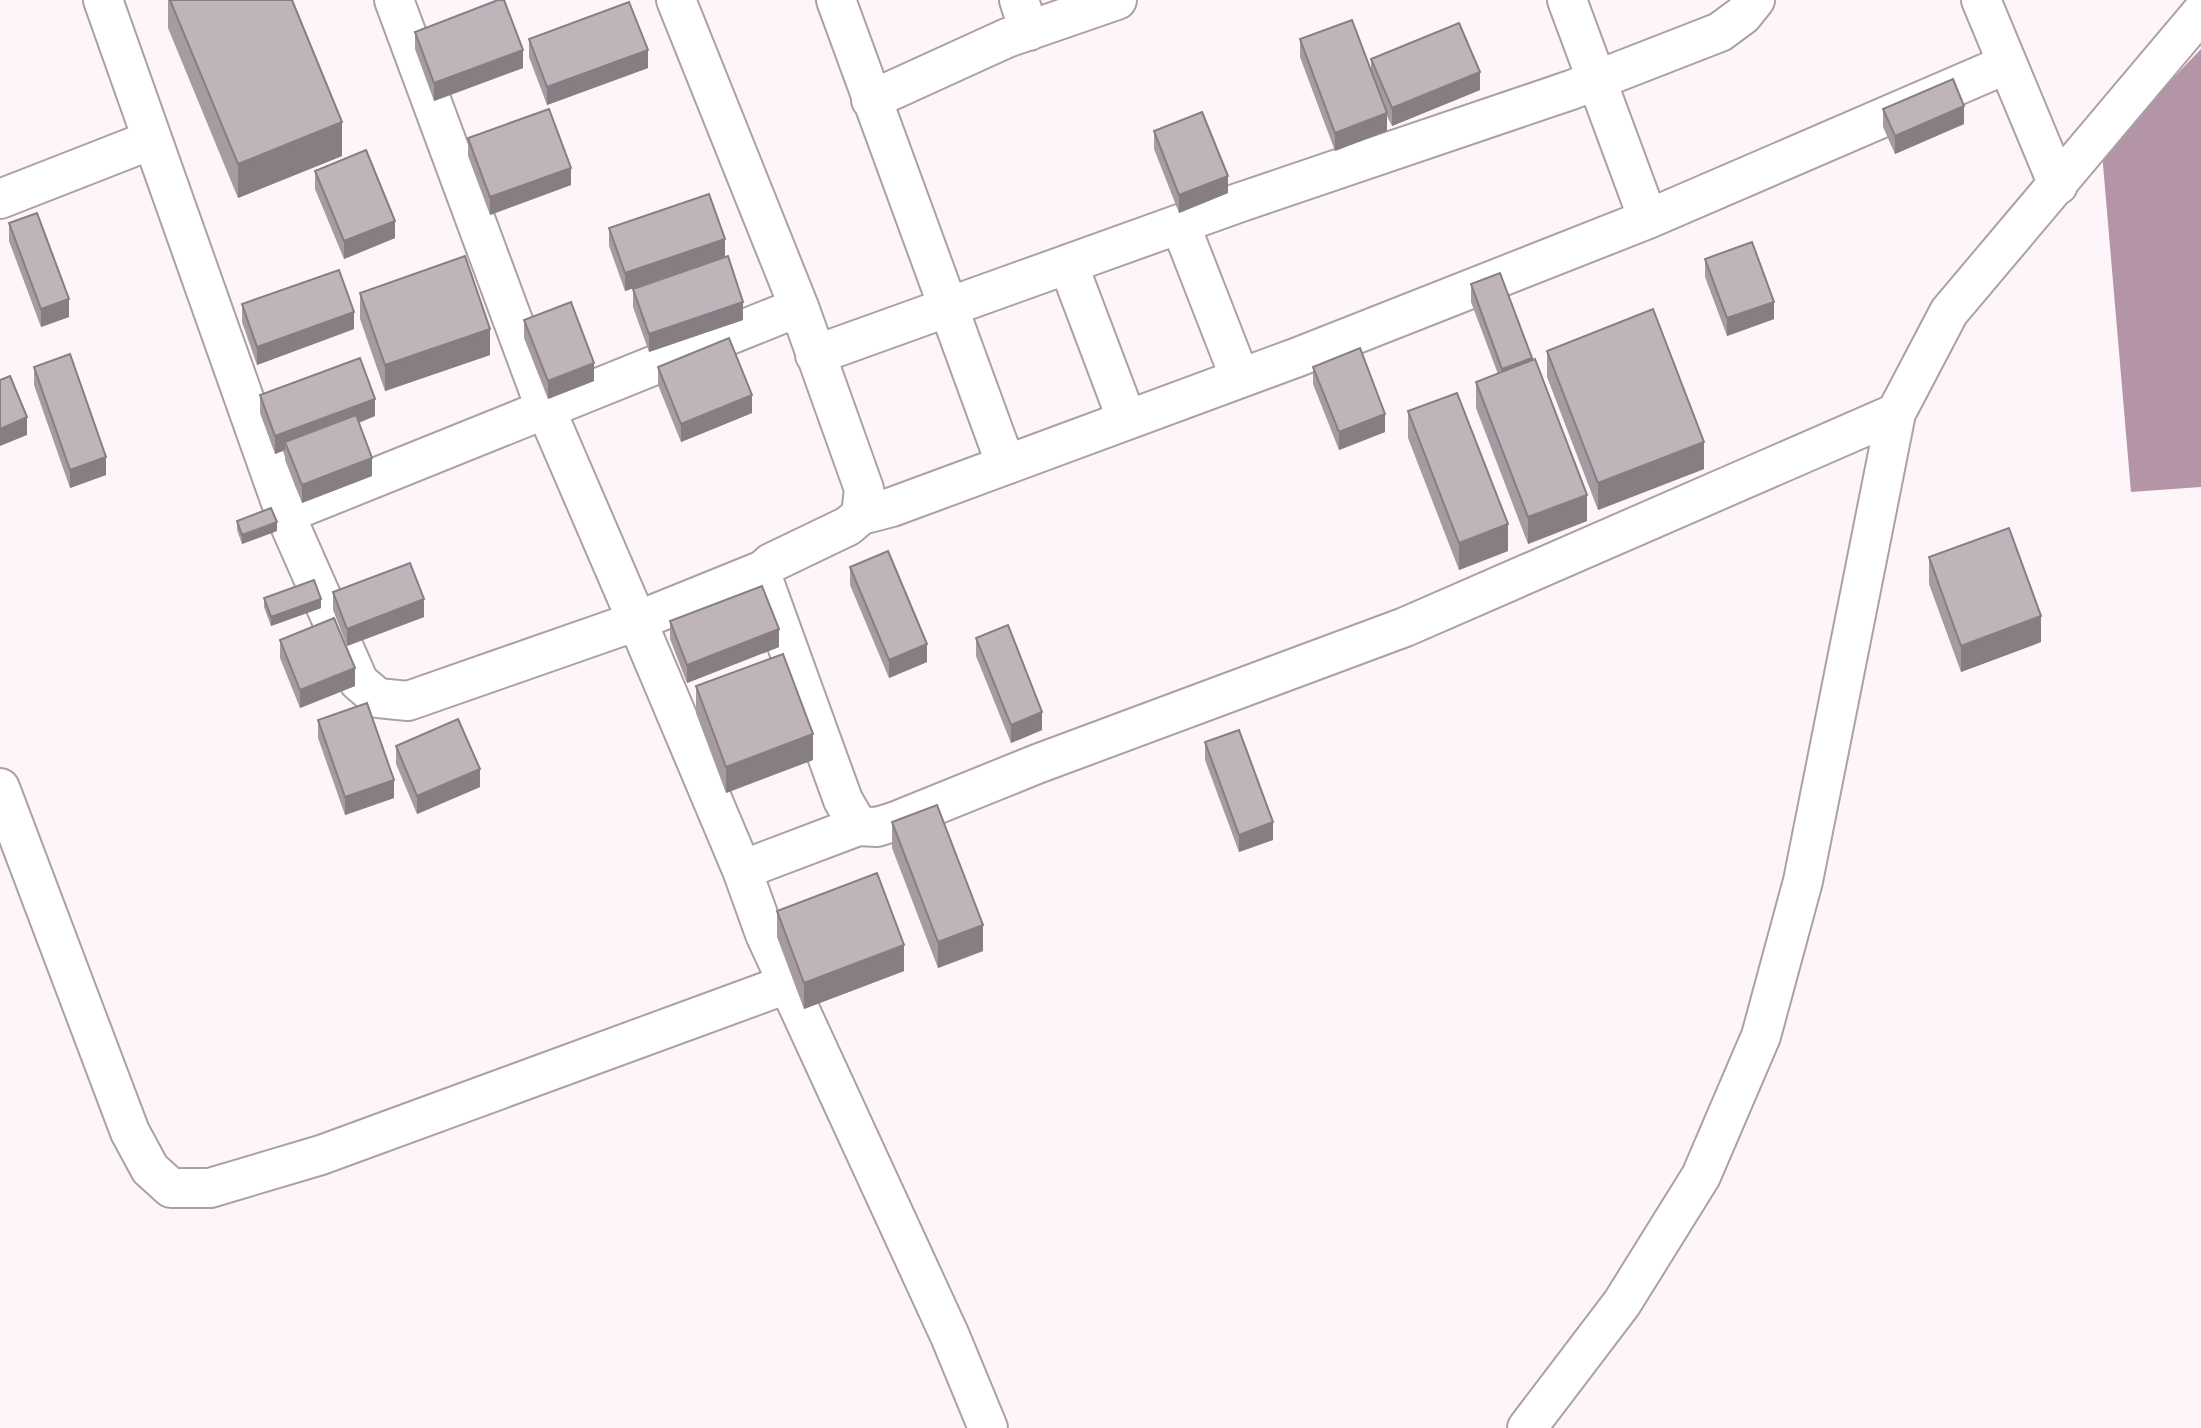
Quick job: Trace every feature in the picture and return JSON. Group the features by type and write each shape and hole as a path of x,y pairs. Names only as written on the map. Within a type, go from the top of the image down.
{"street":[{"path":"103,0 285,514 359,682 378,698 408,701 637,621 763,570 778,558 848,526 861,515 1006,465 1240,378 1648,219 2007,64"},
{"path":"394,0 546,410 742,870 787,985 950,1336 988,1428"},
{"path":"676,0 799,307 864,489 861,515"},
{"path":"836,0 1006,465"},
{"path":"871,100 1024,15 1117,0"},
{"path":"1567,0 1648,219"},
{"path":"1981,0 2059,185"},
{"path":"815,355 1180,224 1595,80 1720,32 1745,5"},
{"path":"1527,1428 1622,1303 1701,1176 1761,1036 1803,881 1896,413 1949,312 2059,185 2201,13"},
{"path":"0,198 151,140"},
{"path":"1180,224 1240,378"},
{"path":"1068,264 1127,420"},
{"path":"285,514 799,307"},
{"path":"742,870 858,826 877,827 896,821 1037,764 1405,627 1896,413"},
{"path":"763,570 765,588 843,800 858,826"},
{"path":"0,788 130,1132 150,1169 171,1188 210,1188 321,1154 787,985"}],"shaded area":[{"path":"2201,49 2201,487 2131,492 2102,153"}],"building":[{"path":"170,0 292,0 342,122 238,164"},
{"path":"504,0 523,50 434,83 415,32"},
{"path":"629,2 648,50 547,87 529,39"},
{"path":"1352,20 1387,113 1335,133 1300,39"},
{"path":"1459,23 1480,72 1392,108 1371,59"},
{"path":"1953,79 1964,106 1895,136 1883,109"},
{"path":"549,109 571,168 490,197 468,138"},
{"path":"1202,112 1228,176 1179,195 1154,131"},
{"path":"366,150 395,221 344,241 315,171"},
{"path":"709,194 725,239 625,273 609,228"},
{"path":"37,213 69,299 41,309 9,223"},
{"path":"1752,242 1774,302 1727,318 1705,259"},
{"path":"465,256 490,329 385,365 360,293"},
{"path":"728,256 743,302 649,334 633,289"},
{"path":"339,270 354,312 257,347 242,304"},
{"path":"1500,273 1532,358 1502,369 1471,284"},
{"path":"571,302 594,363 548,381 524,320"},
{"path":"1653,309 1704,442 1598,483 1547,351"},
{"path":"729,338 752,395 681,424 658,367"},
{"path":"1360,348 1385,414 1339,432 1313,367"},
{"path":"70,354 106,457 70,470 34,367"},
{"path":"360,358 375,399 275,436 260,395"},
{"path":"1535,359 1587,495 1528,517 1476,382"},
{"path":"10,376 27,417 0,429 0,380"},
{"path":"1457,393 1508,524 1459,543 1408,411"},
{"path":"356,415 372,458 302,485 285,442"},
{"path":"271,508 277,522 242,535 237,521"},
{"path":"2009,528 2041,616 1961,646 1929,557"},
{"path":"888,551 927,644 889,660 850,567"},
{"path":"410,563 424,599 347,629 333,592"},
{"path":"314,580 321,599 271,617 264,598"},
{"path":"762,586 779,629 687,665 670,621"},
{"path":"334,618 355,668 300,690 280,640"},
{"path":"1008,625 1042,712 1011,725 976,638"},
{"path":"783,654 813,734 726,767 696,686"},
{"path":"367,703 394,780 345,797 318,720"},
{"path":"458,719 480,769 417,796 396,746"},
{"path":"1239,730 1273,822 1239,835 1205,742"},
{"path":"937,805 983,925 938,942 892,822"},
{"path":"877,873 904,945 804,983 777,911"}]}
